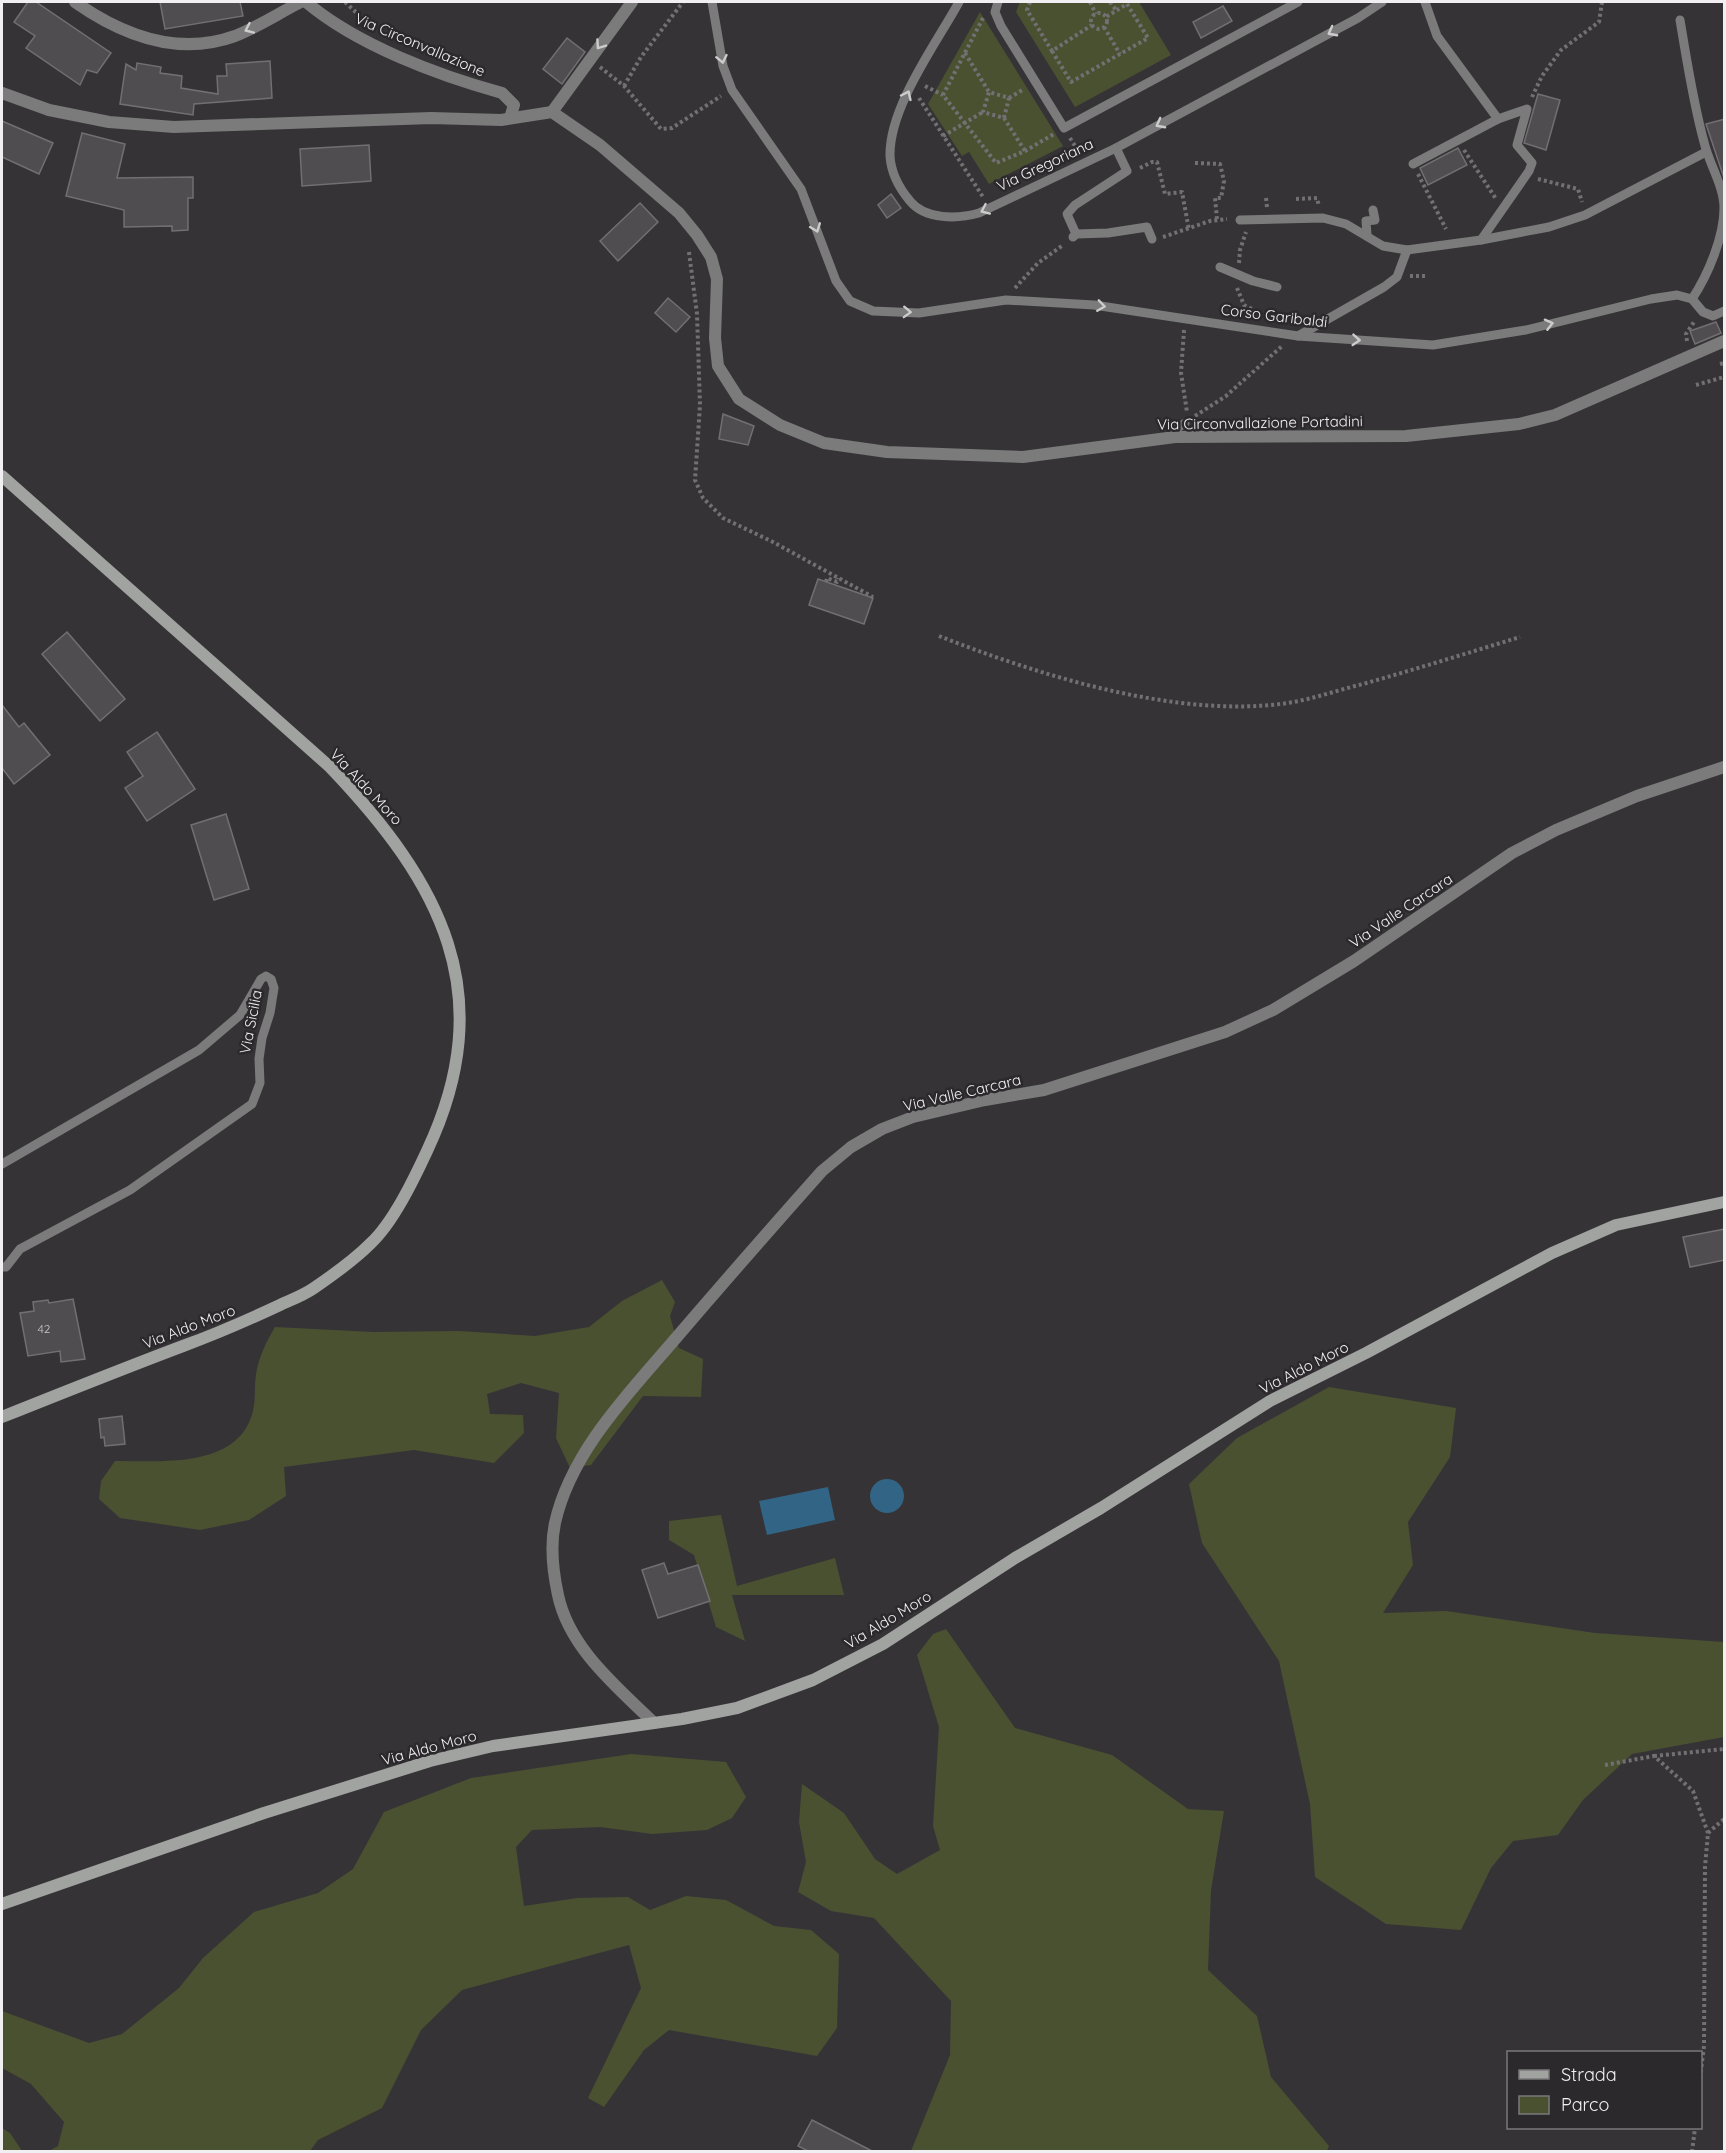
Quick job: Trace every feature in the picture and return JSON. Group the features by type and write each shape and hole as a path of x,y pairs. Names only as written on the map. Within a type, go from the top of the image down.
{"main road":[{"name":"Via Aldo Moro","path":"2,476 330,767 373,812 409,861 439,919 454,968 462,1012 456,1063 441,1120 410,1188 372,1243 312,1290 236,1326 2,1417"},
{"name":"Via Aldo Moro","path":"2,1904 264,1813 430,1761 493,1746 654,1723 737,1708 813,1680 883,1644 1014,1558 1101,1508 1270,1401 1366,1353 1552,1253 1616,1225 1725,1202"}],"street":[{"path":"75,2 127,33 149,40 177,44 207,43 233,36 301,2"},
{"name":"Via Circonvallazione","path":"306,2 346,31 376,46 502,93 514,105 510,118"},
{"path":"2,93 49,110 99,120 174,127 431,118 501,120 552,112 632,2"},
{"name":"Via Circonvallazione Portadini","path":"552,112 600,145 679,213 698,235 711,257 717,279 718,366 739,399 780,425 824,443 887,452 1023,457 1175,436 1406,436 1534,422 1556,415 1725,341"},
{"name":"Via Valle Carcara","path":"654,1723 600,1671 573,1634 558,1596 552,1549 555,1522 565,1492 586,1452 630,1392 822,1171 850,1147 882,1129 913,1117 985,1100 1044,1090 1225,1032 1273,1010 1354,961 1512,853 1556,830 1627,801 1725,767"}],"lane":[{"path":"712,2 723,66 732,90"},
{"name":"Via Gregoriana","path":"960,2 907,94 891,140 894,175 913,205 925,212 962,218 979,213 1116,148 1358,18 1382,2"},
{"path":"998,2 995,12 1001,26 1064,128 1298,2"},
{"path":"1425,2 1437,36 1498,118"},
{"path":"1680,20 1697,117 1706,152 1722,195 1724,210 1713,258 1703,282 1692,299 1702,312 1713,316 1725,311"},
{"name":"Corso Garibaldi","path":"732,90 801,189 837,281 850,301 873,311 919,313 1006,300 1094,305 1295,338 1433,345 1526,330 1651,299 1677,295 1692,299"},
{"path":"1413,164 1498,118 1527,109"},
{"path":"1481,240 1529,173 1532,163 1520,151 1518,142 1527,109"},
{"path":"1116,148 1127,171 1075,205 1066,214 1074,235 1147,227 1152,240"},
{"path":"1240,220 1323,218 1346,224 1383,246 1407,250 1481,240 1539,230 1585,215 1706,152"},
{"path":"1367,235 1366,221 1375,220 1373,210"},
{"path":"1295,338 1384,288 1397,277 1407,250"},
{"path":"1220,267 1253,281 1277,287"},
{"path":"1175,436 1176,429 1186,419"},
{"name":"Via Sicilia","path":"2,1164 199,1050 240,1015 261,979 266,976 271,978 274,988 270,1014 262,1038 259,1059 260,1083 252,1104 130,1190 20,1249 6,1267 2,1268"}],"path":[{"path":"345,2 363,19"},
{"path":"624,86 641,57 683,2"},
{"path":"1030,2 1027,10 1071,82 1120,54 1148,38 1127,4 1106,17 1104,27 1120,54"},
{"path":"1090,2 1096,14 1106,17"},
{"path":"1110,2 1116,10"},
{"path":"1527,109 1542,76 1561,50 1599,22 1602,2"},
{"path":"943,95 987,11"},
{"path":"1096,14 1091,19 1092,25 1098,29 1104,27"},
{"path":"1052,51 1092,25"},
{"path":"965,53 989,92 1010,98 1004,118"},
{"path":"596,64 624,86 661,129 672,128 732,90"},
{"path":"983,112 1004,118 1025,151 996,163 943,95 925,86 918,99 983,198 994,193"},
{"path":"943,136 983,112 989,92"},
{"path":"1460,144 1477,174 1500,205"},
{"path":"1136,170 1152,162 1158,162 1165,194 1182,192 1189,230"},
{"path":"1195,163 1220,164 1224,186 1221,198 1215,198 1216,219"},
{"path":"1529,173 1533,178 1578,189 1584,210"},
{"path":"1426,189 1446,229"},
{"path":"1296,199 1316,198 1318,200"},
{"path":"1152,240 1189,230 1216,219 1240,220"},
{"path":"1240,258 1246,233"},
{"path":"1010,292 1038,263 1074,235"},
{"path":"689,253 697,314 699,405 695,480 698,489 723,518 773,542 873,597"},
{"path":"1237,280 1244,305 1252,309"},
{"path":"1688,347 1686,334 1695,321"},
{"path":"1185,325 1181,373 1186,419"},
{"path":"1207,409 1226,396 1295,338"},
{"path":"1696,385 1725,377"},
{"path":"826,582 827,578 837,582 838,578"},
{"path":"939,636 1052,676 1134,695 1233,705 1288,703 1425,667 1520,637"},
{"path":"1605,1765 1654,1756 1725,1749"},
{"path":"1654,1756 1693,1791 1708,1833 1705,1867 1702,2067"},
{"path":"1708,1833 1725,1819"},
{"path":"1692,2151 1695,2129"}],"green space":[{"path":"1020,2 1139,2 1171,55 1075,107 1016,12"},
{"path":"980,12 1063,146 989,184 969,152 962,156 928,104"},
{"path":"662,1280 675,1302 670,1316 679,1348 703,1359 701,1397 643,1396 591,1465 570,1468 556,1438 559,1393 521,1383 487,1394 490,1414 523,1415 524,1433 494,1463 414,1450 284,1467 286,1496 249,1520 200,1530 120,1518 99,1499 101,1481 115,1461 196,1458 232,1443 245,1430 253,1411 257,1368 275,1327 373,1332 459,1331 535,1336 589,1327 622,1301"},
{"path":"1329,1387 1456,1408 1450,1457 1408,1522 1413,1565 1383,1613 1446,1611 1595,1633 1724,1642 1724,1737 1632,1754 1583,1800 1558,1835 1513,1841 1491,1868 1461,1930 1386,1924 1315,1877 1310,1804 1279,1661 1202,1543 1189,1484 1237,1438"},
{"path":"721,1515 737,1586 835,1558 844,1595 732,1595 745,1641 716,1627 694,1555 669,1540 669,1521"},
{"path":"946,1629 1015,1728 1112,1755 1188,1809 1224,1811 1211,1890 1208,1970 1257,2016 1271,2077 1329,2146 1327,2151 911,2151 950,2055 951,2001 874,1918 831,1911 798,1892 806,1862 799,1822 802,1784 844,1813 875,1859 897,1874 940,1850 933,1826 939,1727 917,1655 933,1634"},
{"path":"631,1754 726,1762 746,1797 732,1818 707,1830 652,1834 600,1827 532,1830 516,1847 524,1906 577,1898 628,1897 650,1910 686,1896 726,1900 774,1926 811,1930 839,1954 837,2028 817,2056 669,2030 644,2050 604,2107 588,2098 641,1988 629,1945 462,1990 421,2030 382,2108 318,2140 310,2151 49,2151 58,2146 64,2122 31,2084 2,2068 2,2011 89,2043 122,2034 179,1988 203,1958 254,1912 318,1893 353,1869 384,1812 471,1778"},
{"path":"2,2128 10,2133 22,2151 2,2151"}],"water":[{"path":"887,1479 899,1484 904,1496 899,1508 887,1513 875,1508 870,1496 875,1484"},
{"path":"828,1487 835,1520 767,1535 759,1501"}],"building":[{"path":"28,2 36,2 111,53 97,73 87,70 80,85 26,48 35,36 14,22"},
{"path":"160,2 240,2 243,16 165,29"},
{"path":"1223,6 1232,21 1201,38 1193,22"},
{"path":"567,38 585,52 562,84 543,69"},
{"path":"270,61 272,98 194,104 193,115 120,104 126,64 136,70 137,63 161,67 160,73 182,76 181,88 218,94 217,76 227,76 226,64"},
{"path":"1538,94 1560,100 1546,150 1524,143"},
{"path":"1725,119 1725,178 1724,178 1706,124"},
{"path":"2,121 53,143 39,174 2,157"},
{"path":"82,133 125,144 117,178 193,177 193,198 188,198 188,230 172,231 172,226 124,227 124,210 66,196"},
{"path":"369,145 371,181 302,186 300,149"},
{"path":"1458,148 1467,165 1428,185 1420,168"},
{"path":"891,194 901,208 887,218 878,205"},
{"path":"640,203 658,222 618,261 600,241"},
{"path":"668,298 690,317 676,332 655,313"},
{"path":"1716,322 1721,333 1695,344 1690,331"},
{"path":"723,414 754,426 748,445 719,439"},
{"path":"818,579 873,598 864,624 809,605"},
{"path":"67,632 125,699 100,721 42,654"},
{"path":"2,705 19,727 24,723 50,755 14,784 2,768"},
{"path":"157,732 195,789 147,821 125,788 143,776 127,752"},
{"path":"226,814 249,889 214,900 191,825"},
{"path":"1725,1229 1725,1260 1690,1267 1683,1237"},
{"path":"73,1299 85,1359 61,1362 60,1351 28,1356 20,1313 34,1311 33,1302 48,1300 49,1303"},
{"path":"122,1416 125,1444 105,1446 104,1437 101,1438 99,1419"},
{"path":"664,1563 668,1574 698,1565 710,1601 658,1618 642,1570"},
{"path":"812,2120 872,2151 808,2151 798,2146"}]}
